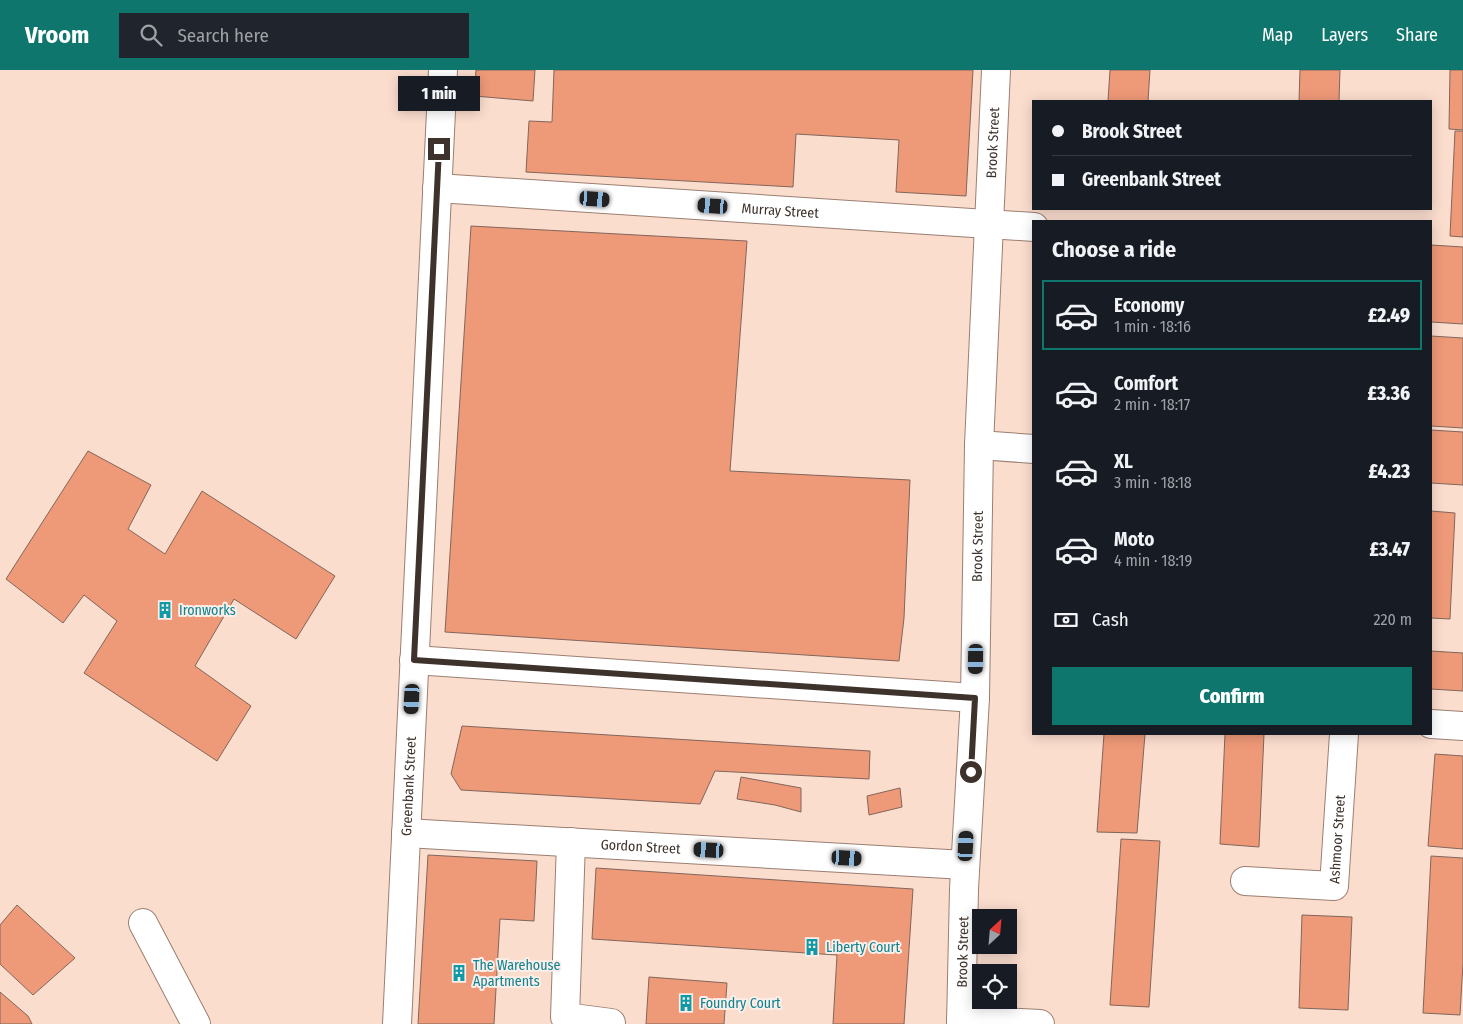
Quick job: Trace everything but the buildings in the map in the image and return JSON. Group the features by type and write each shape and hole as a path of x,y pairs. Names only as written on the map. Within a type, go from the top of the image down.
{"street":[{"name":"Greenbank Street","path":"396,1024 442,70"},
{"name":"Brook Street","path":"961,1022 965,865 975,698 979,445 996,70"},
{"name":"Murray Street","path":"437,188 1032,227"},
{"path":"979,445 1032,449"},
{"path":"414,660 975,698"},
{"path":"1432,724 1463,726"},
{"name":"Ashmoor Street","path":"1245,881 1334,886 1344,735"},
{"name":"Gordon Street","path":"406,833 965,865"},
{"path":"571,842 565,1017 612,1024"},
{"path":"143,923 196,1024"},
{"path":"961,1022 1040,1024"}],"place":[{"name":"Ironworks","path":"165,610"},
{"name":"Liberty Court","path":"812,947"},
{"name":"The Warehouse Apartments","path":"459,973"},
{"name":"Foundry Court","path":"686,1003"}],"route":[{"path":"439,149 414,660 975,698 971,772"}]}
